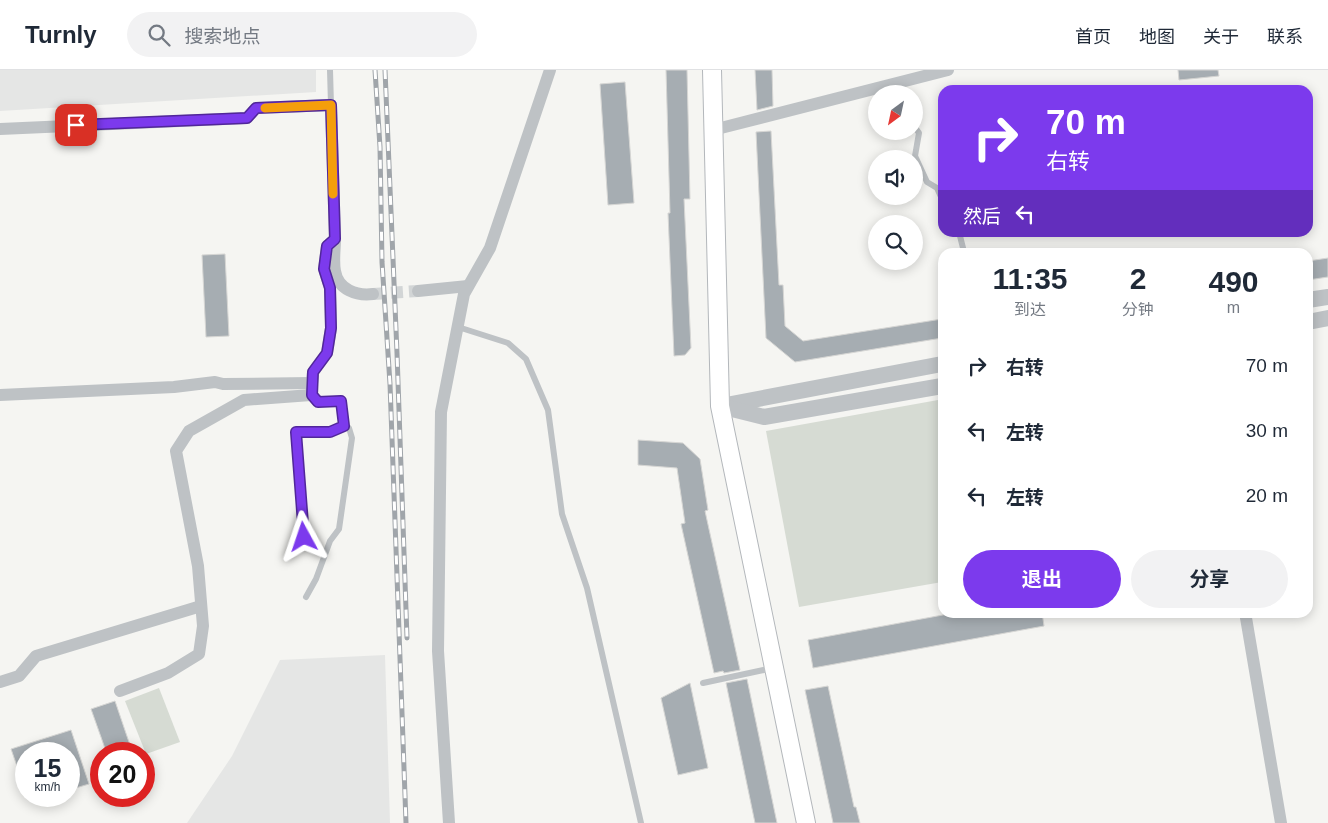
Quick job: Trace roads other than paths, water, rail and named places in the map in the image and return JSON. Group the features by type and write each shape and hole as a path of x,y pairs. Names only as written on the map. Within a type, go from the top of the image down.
{"main road":[{"path":"712,70 720,406 806,823"}],"street":[{"path":"449,823 438,651 441,412 456,326 464,294 490,248 550,70"},
{"path":"904,85 948,70"},
{"path":"713,130 868,95"},
{"path":"0,128 247,118 256,108 331,105 335,272 338,281 345,288 363,295 373,294"},
{"path":"312,389 313,372 327,353 331,328 330,288 324,269 327,246 335,239"},
{"path":"418,291 468,286"},
{"path":"1313,299 1328,297"},
{"path":"1313,321 1328,318"},
{"path":"720,406 938,365"},
{"path":"0,395 165,387 215,382 312,389"},
{"path":"720,406 764,417 938,387"},
{"path":"120,691 168,673 198,654 203,626 198,566 176,451 189,431 244,400 312,389"},
{"path":"0,682 19,676 36,656 201,606"},
{"path":"1246,618 1281,823"}],"lane":[{"path":"330,70 331,105"},
{"path":"918,140 916,156 927,182 938,190"},
{"path":"456,326 508,343 526,359 548,410 562,514 587,588 641,823"},
{"path":"312,389 318,402 341,401 344,426"},
{"path":"304,537 296,432 330,432 344,426 349,428 352,438 339,529 330,541 316,579 306,597"},
{"path":"703,683 774,668"}],"tunnel":[{"path":"373,294 418,291"}],"railway":[{"path":"375,70 380,147 382,262 390,384 406,823"},
{"path":"385,70 407,638"}]}
